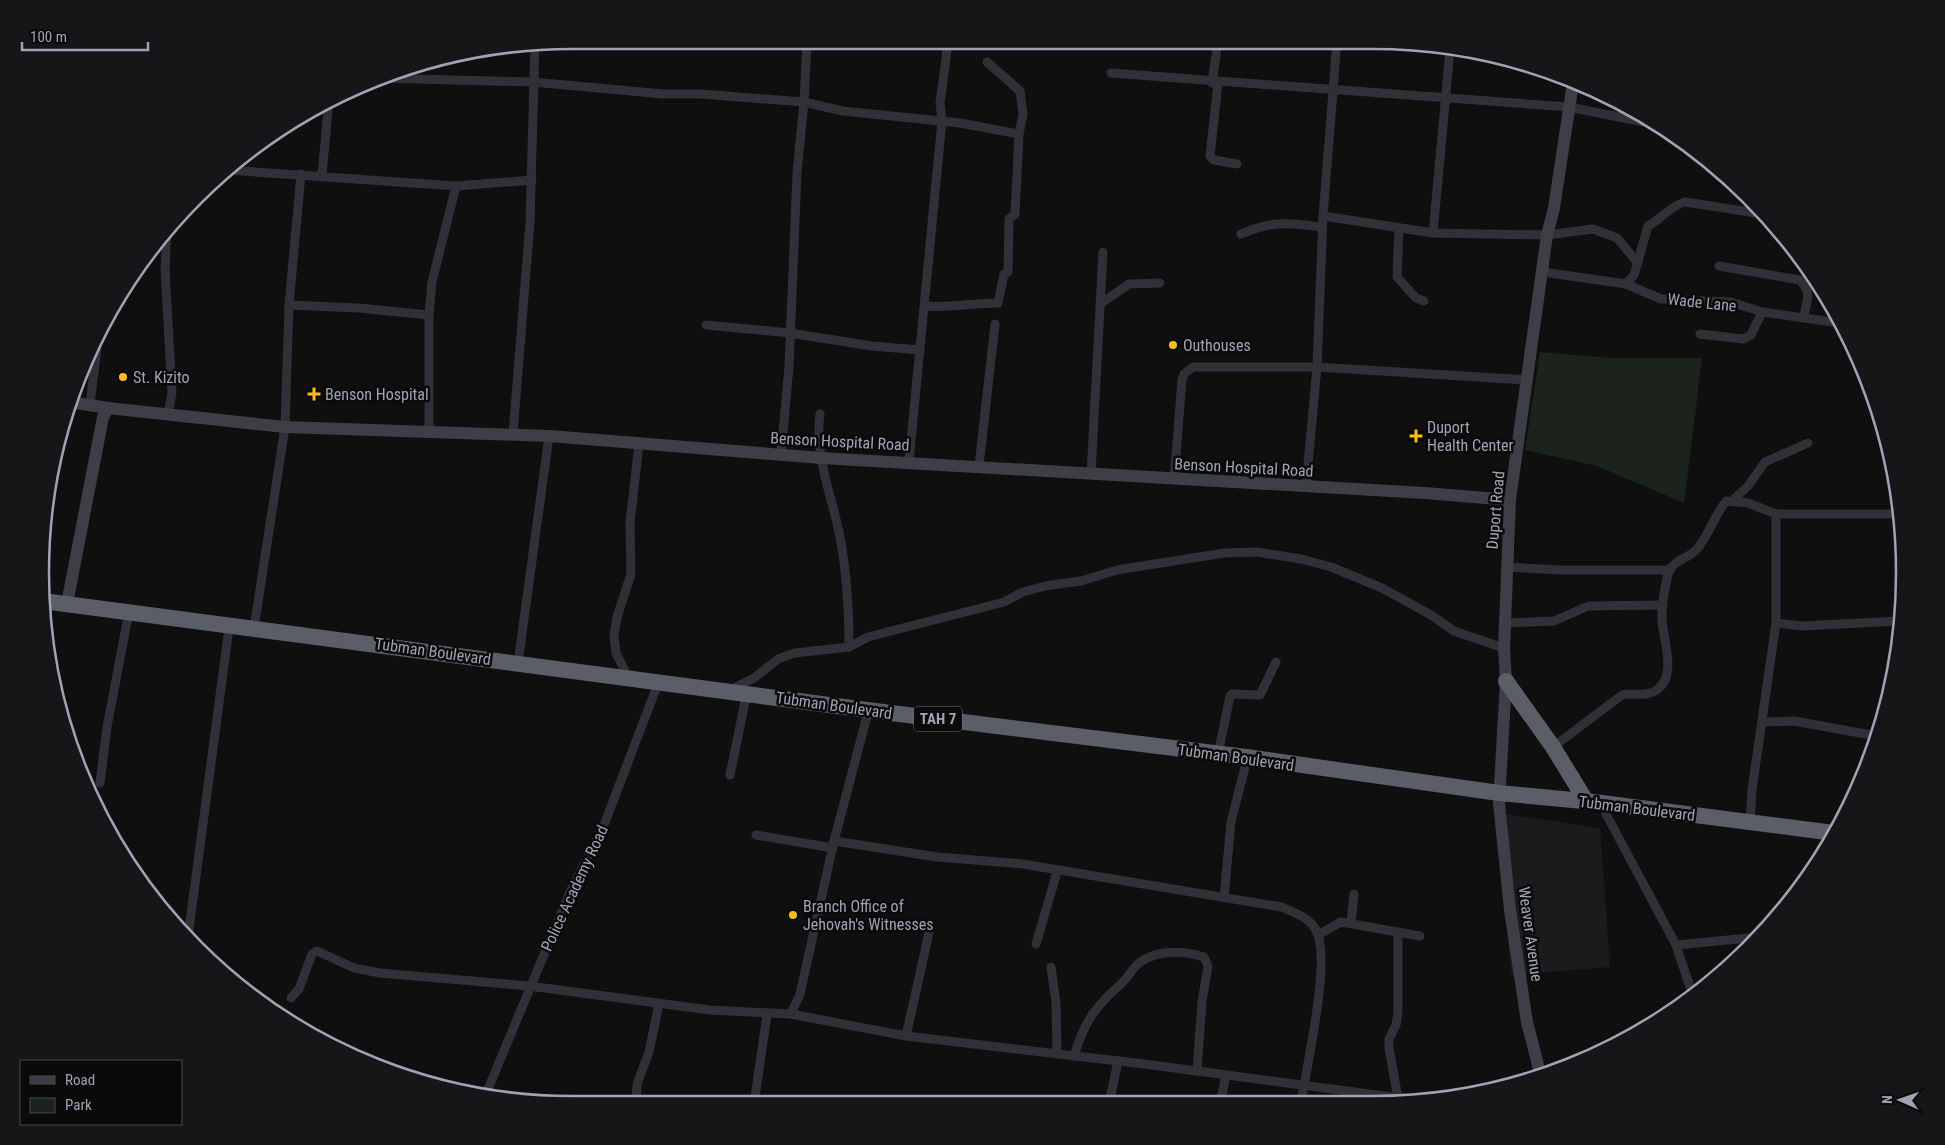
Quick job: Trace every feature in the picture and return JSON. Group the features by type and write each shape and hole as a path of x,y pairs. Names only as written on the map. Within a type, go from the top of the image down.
{"highway":[{"name":"Tubman Boulevard","path":"50,601 628,678 657,686 729,690 1218,754 1606,814 1821,842"},
{"name":"Tubman Boulevard","path":"50,612 657,686 745,702 866,720 1499,798 1586,801 1827,832"},
{"path":"1506,681 1553,748 1586,801"}],"street":[{"path":"781,454 790,333 797,173 807,49"},
{"path":"909,462 942,122 940,103 947,49"},
{"path":"1217,49 1210,156 1214,160 1237,164"},
{"path":"1306,486 1317,367 1322,227 1336,49"},
{"path":"513,434 532,180 535,50"},
{"path":"1433,233 1449,54"},
{"path":"924,306 944,308 970,303 998,303 1004,274 1008,272 1009,219 1015,214 1018,134 1023,114 1020,90 987,62"},
{"path":"1111,73 1215,83 1569,107 1636,120"},
{"path":"400,79 533,82 663,94 701,94 804,102 843,111 942,122 1018,134"},
{"name":"Duport Road","path":"1499,798 1506,681 1504,648 1510,500 1547,234 1554,208 1573,89"},
{"path":"322,175 328,110"},
{"path":"237,171 322,175 456,186 532,180"},
{"path":"254,628 284,427 289,305 301,174"},
{"path":"429,431 429,316 436,256 456,186"},
{"path":"1626,284 1634,275 1648,226 1678,204 1685,202 1753,212"},
{"path":"1323,216 1433,233 1547,234 1592,229 1617,238 1638,263"},
{"path":"1241,234 1262,225 1270,224 1284,223 1322,227"},
{"path":"1399,228 1397,277 1416,298 1424,302"},
{"path":"166,242 165,269 172,393 168,414"},
{"path":"1091,474 1103,252"},
{"path":"1719,266 1800,280 1806,286 1809,294 1804,318"},
{"name":"Wade Lane","path":"1543,272 1626,284 1661,298 1731,302 1762,312 1832,322"},
{"path":"1100,304 1129,284 1160,283"},
{"path":"289,305 358,308 429,316"},
{"path":"1700,334 1743,339 1751,335 1762,312"},
{"path":"980,466 995,324"},
{"path":"706,325 790,333 872,346 920,350"},
{"path":"90,405 96,357"},
{"path":"1174,480 1182,380 1188,370 1204,366 1317,367 1528,380"},
{"name":"Benson Hospital Road","path":"77,403 284,427 549,436 821,458 980,466 1174,480 1306,486 1510,500"},
{"path":"67,604 103,417 108,408"},
{"path":"820,414 818,437 821,458 848,588 850,647"},
{"path":"518,663 549,436"},
{"path":"1732,501 1748,486 1765,462 1808,443"},
{"path":"628,678 616,653 614,636 617,617 631,574 630,523 639,444"},
{"path":"1553,748 1622,694 1633,692 1649,694 1658,689 1668,672 1662,620 1670,570 1677,562 1696,550 1717,512 1726,501 1748,502 1776,514 1893,514"},
{"path":"1750,823 1753,782 1776,623 1776,514"},
{"path":"729,690 754,678 778,659 795,654 850,647 868,637 1004,602 1023,592 1044,586 1081,581 1117,570 1224,553 1257,552 1331,567 1382,588 1431,615 1454,631 1504,648"},
{"path":"1507,567 1560,570 1670,570"},
{"path":"1505,623 1554,621 1588,606 1663,605"},
{"path":"1776,623 1802,626 1894,621"},
{"path":"100,783 127,622"},
{"path":"189,929 228,635"},
{"path":"1218,754 1230,696 1232,694 1260,695 1276,662"},
{"name":"Police Academy Road","path":"488,1089 529,986 570,892 604,825 657,686"},
{"path":"730,775 745,702"},
{"path":"791,1014 800,994 834,844 866,720"},
{"path":"1763,722 1788,720 1870,735"},
{"path":"1224,898 1231,822 1245,767"},
{"name":"Weaver Avenue","path":"1499,798 1509,901 1522,994 1539,1069"},
{"path":"1606,814 1676,945 1690,988"},
{"path":"756,835 937,857 1023,864 1057,872 1281,908 1296,913 1313,926 1318,935 1322,954 1315,1021 1302,1096"},
{"path":"1036,944 1057,872"},
{"path":"1351,923 1354,894"},
{"path":"1318,935 1338,923 1351,923 1420,936"},
{"path":"1397,1095 1389,1039 1396,1025 1398,1014 1398,932"},
{"path":"906,1036 929,933"},
{"path":"1676,945 1748,938"},
{"path":"291,998 299,989 312,954 318,951 354,968 380,973 529,986 658,1004 767,1014 791,1014 906,1036 1197,1071 1373,1096"},
{"path":"1074,1056 1091,1015 1100,1001 1127,978 1135,967 1158,954 1188,954 1204,957 1208,966 1202,1001 1197,1071"},
{"path":"1051,967 1056,1003 1057,1054"},
{"path":"636,1096 637,1084 649,1052 658,1004"},
{"path":"755,1096 767,1014"},
{"path":"1111,1096 1118,1061"},
{"path":"1222,1096 1226,1075"}],"shaded area":[{"path":"1499,813 1600,828 1610,967 1511,975"}],"green space":[{"path":"1540,352 1612,358 1702,358 1684,503 1597,466 1525,450"}],"place":[{"name":"Outhouses","path":"1173,345"},
{"name":"St. Kizito","path":"123,377"},
{"name":"Benson Hospital","path":"314,394"},
{"name":"Duport Health Center","path":"1416,436"},
{"name":"Branch Office of Jehovah's Witnesses","path":"793,915"}]}
